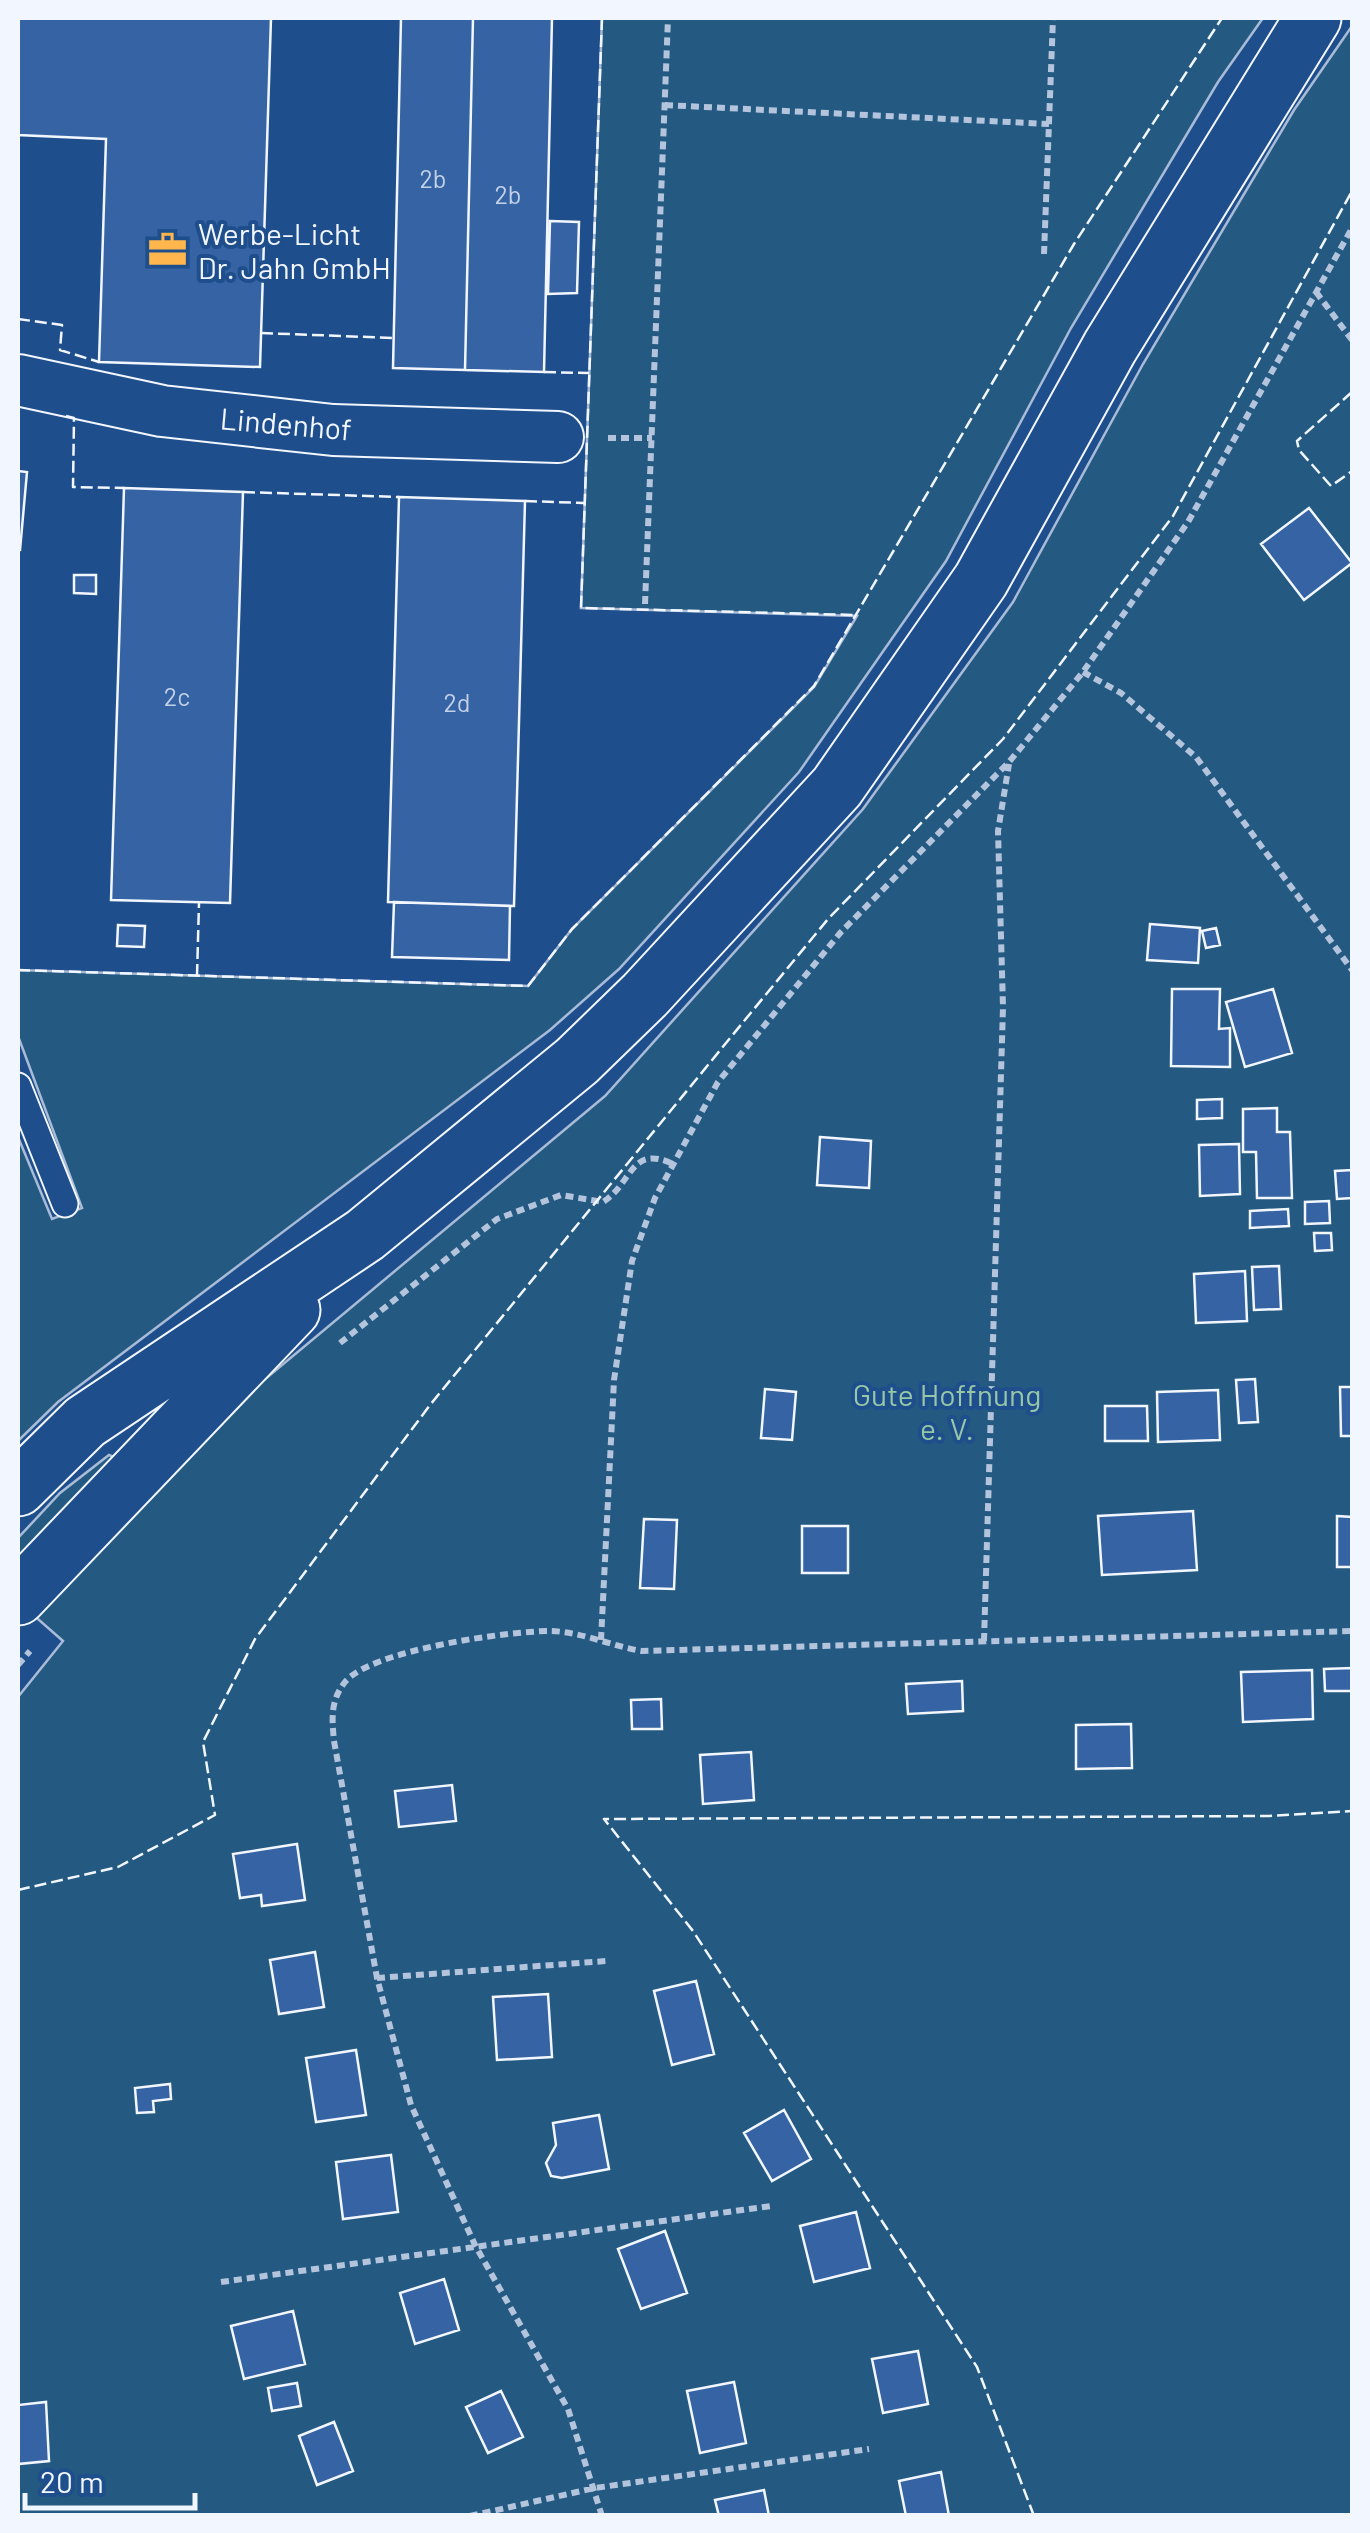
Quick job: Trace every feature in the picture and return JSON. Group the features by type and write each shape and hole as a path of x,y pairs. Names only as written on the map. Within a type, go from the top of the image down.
{"main road":[{"path":"18,1488 85,1422 365,1235 604,1035 837,787 981,580 1110,347 1313,18"},
{"path":"18,1597 365,1235"}],"street":[{"name":"Lindenhof","path":"18,380 162,412 333,430 581,437"}],"lane":[{"path":"18,1086 65,1204"}],"path":[{"path":"645,604 668,18"},
{"path":"1044,254 1054,18"},
{"path":"665,105 1049,124"},
{"path":"601,1640 614,1380 629,1281 655,1198 718,1082 828,947 1009,762 1084,672 1188,522 1352,228"},
{"path":"1316,292 1352,340"},
{"path":"581,437 652,438"},
{"path":"1084,672 1121,694 1196,757 1352,970"},
{"path":"984,1641 1003,1008 998,831 1009,762"},
{"path":"324,1356 497,1219 561,1195 603,1202 641,1160 657,1156 674,1164"},
{"path":"602,2516 568,2408 475,2245 411,2105 377,1978 334,1741 332,1712 337,1694 360,1669 379,1660 519,1633 555,1631 642,1650 1352,1631"},
{"path":"18,1666 30,1651"},
{"path":"377,1978 606,1961"},
{"path":"221,2282 771,2206"},
{"path":"470,2516 595,2488 869,2450"}],"green space":[{"path":"602,18 1263,18 1218,82 1071,328 946,561 799,772 619,969 550,1030 58,1402 18,1441 18,1137 52,1219 82,1208 18,1036 18,970 528,986 572,929 814,687 857,616 581,608"},
{"name":"Gute Hoffnung e. V.","path":"1352,26 1352,2515 18,2515 18,1697 63,1641 31,1613 228,1410 605,1096 863,809 1013,602 1143,364 1294,110"},
{"path":"109,1455 114,1457 18,1563 18,1538 60,1493"}],"building":[{"path":"18,18 271,18 260,367 99,362 106,139 18,135"},
{"path":"401,18 473,18 465,370 393,368"},
{"path":"473,18 552,18 544,372 465,370"},
{"path":"550,221 579,222 577,293 548,294"},
{"path":"18,471 27,472 20,550 18,550"},
{"path":"124,488 243,492 230,903 111,900"},
{"path":"399,497 525,501 514,906 388,902"},
{"path":"1309,508 1352,563 1304,600 1261,544"},
{"path":"74,575 96,575 96,594 74,593"},
{"path":"394,902 510,906 509,960 392,957"},
{"path":"1150,924 1200,928 1198,963 1147,960"},
{"path":"118,925 145,926 144,947 117,946"},
{"path":"1216,928 1220,945 1206,948 1202,931"},
{"path":"1172,989 1220,989 1219,1029 1230,1028 1230,1067 1171,1066"},
{"path":"1273,989 1292,1053 1245,1067 1226,1002"},
{"path":"1222,1099 1222,1118 1197,1119 1197,1100"},
{"path":"1277,1108 1277,1132 1290,1132 1292,1198 1257,1198 1256,1152 1243,1152 1243,1109"},
{"path":"820,1137 871,1141 869,1188 817,1185"},
{"path":"1239,1144 1240,1194 1200,1196 1199,1145"},
{"path":"1352,1170 1352,1198 1337,1199 1335,1171"},
{"path":"1329,1201 1330,1223 1305,1224 1305,1202"},
{"path":"1288,1209 1289,1226 1250,1228 1250,1211"},
{"path":"1314,1233 1331,1233 1332,1250 1315,1251"},
{"path":"1279,1266 1281,1309 1254,1310 1252,1267"},
{"path":"1245,1271 1247,1321 1196,1323 1194,1274"},
{"path":"1255,1379 1258,1422 1239,1423 1236,1380"},
{"path":"1340,1387 1352,1387 1352,1436 1341,1436"},
{"path":"765,1389 796,1392 792,1440 761,1438"},
{"path":"1218,1390 1220,1440 1158,1442 1157,1392"},
{"path":"1105,1406 1147,1406 1148,1441 1105,1441"},
{"path":"1193,1511 1197,1570 1102,1575 1098,1516"},
{"path":"1337,1516 1352,1517 1352,1567 1337,1567"},
{"path":"644,1519 677,1520 674,1589 640,1588"},
{"path":"802,1526 848,1526 848,1573 802,1573"},
{"path":"1352,1668 1352,1691 1325,1691 1324,1669"},
{"path":"1312,1670 1313,1719 1243,1722 1241,1672"},
{"path":"962,1681 963,1711 908,1714 906,1684"},
{"path":"661,1699 662,1729 632,1729 631,1700"},
{"path":"1131,1724 1132,1768 1076,1769 1076,1725"},
{"path":"751,1752 754,1800 703,1804 700,1755"},
{"path":"452,1785 456,1821 399,1827 395,1791"},
{"path":"297,1844 305,1900 262,1906 261,1895 240,1898 233,1854"},
{"path":"315,1952 324,2007 279,2014 270,1960"},
{"path":"696,1981 714,2054 672,2065 654,1991"},
{"path":"548,1994 552,2057 497,2060 493,1997"},
{"path":"356,2050 366,2115 316,2122 306,2058"},
{"path":"170,2084 171,2099 153,2101 154,2112 137,2113 135,2088"},
{"path":"784,2110 811,2159 772,2181 744,2133"},
{"path":"599,2115 609,2169 562,2178 551,2176 546,2163 556,2145 553,2123"},
{"path":"391,2155 398,2212 343,2219 336,2162"},
{"path":"856,2212 870,2268 814,2282 800,2226"},
{"path":"665,2231 687,2293 641,2309 618,2249"},
{"path":"444,2279 459,2330 415,2344 400,2293"},
{"path":"293,2311 305,2364 244,2379 231,2326"},
{"path":"918,2351 928,2404 883,2413 872,2359"},
{"path":"734,2382 746,2443 700,2453 687,2391"},
{"path":"297,2383 301,2406 272,2411 268,2388"},
{"path":"501,2391 523,2437 488,2453 466,2407"},
{"path":"46,2402 49,2461 18,2464 18,2405"},
{"path":"334,2422 353,2471 317,2485 299,2436"},
{"path":"941,2472 949,2516 906,2516 899,2481"},
{"path":"764,2490 769,2516 719,2516 715,2500"}],"fence":[{"path":"602,18 581,608 857,615"},
{"path":"18,970 528,986 572,929 814,686 1074,244 1222,18"},
{"path":"18,1890 118,1867 215,1815 203,1742 255,1639 430,1405 828,919 1003,739 1173,516 1352,191"},
{"path":"18,319 62,325 60,350 99,362"},
{"path":"261,333 394,338"},
{"path":"544,372 589,373"},
{"path":"1352,392 1297,441 1299,450 1331,486 1352,471"},
{"path":"66,416 74,418 73,487 124,488"},
{"path":"243,492 399,497"},
{"path":"525,501 584,503"},
{"path":"197,976 199,903"},
{"path":"1034,2516 977,2367 693,1931 604,1819 1269,1816 1352,1811"}],"place":[{"name":"Werbe-Licht Dr. Jahn GmbH","path":"168,250"}]}
